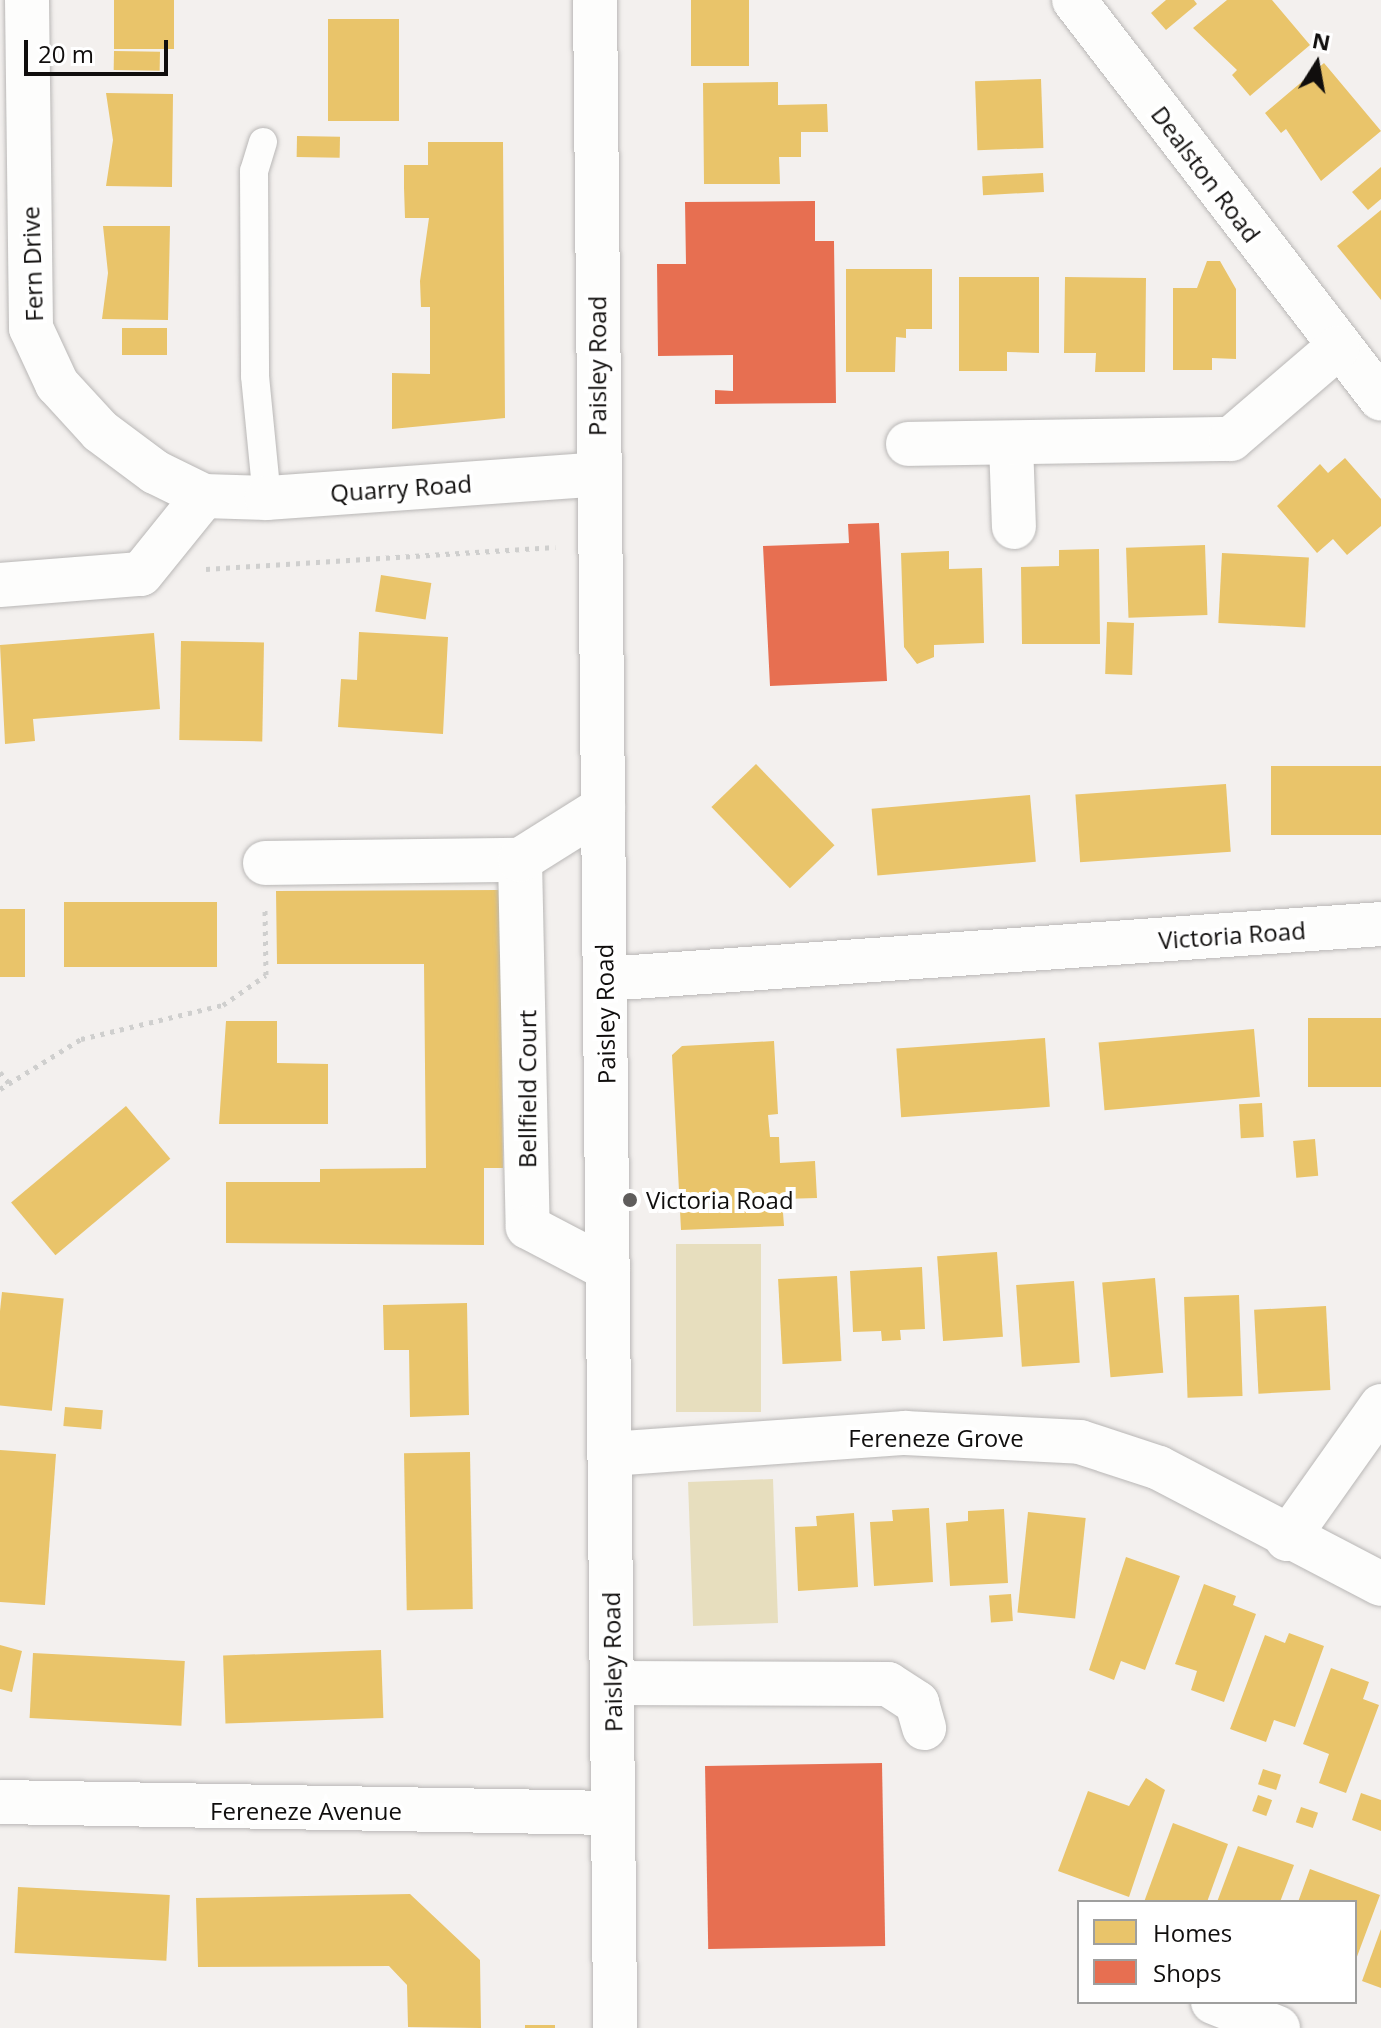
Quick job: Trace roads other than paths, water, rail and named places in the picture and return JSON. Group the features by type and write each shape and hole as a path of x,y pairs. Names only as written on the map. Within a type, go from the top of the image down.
{"street":[{"name":"Fern Drive","path":"27,0 31,328 57,384 100,431 155,472 204,496"},
{"name":"Paisley Road","path":"595,0 615,2028"},
{"name":"Dealston Road","path":"1074,0 1337,348 1381,399"},
{"path":"908,444 1231,439 1337,348"},
{"path":"1011,443 1014,527"},
{"name":"Quarry Road","path":"204,496 267,498 598,474"},
{"path":"0,585 141,574 204,496"},
{"path":"265,863 520,860 603,808"},
{"name":"Bellfield Court","path":"520,860 528,1227 608,1269"},
{"name":"Victoria Road","path":"605,979 1381,924"},
{"path":"1287,1539 1381,1406"},
{"name":"Fereneze Grove","path":"610,1454 905,1433 1080,1442 1159,1468 1287,1539 1381,1584"},
{"path":"612,1683 888,1684 917,1703 924,1728"},
{"name":"Fereneze Avenue","path":"0,1802 613,1813"},
{"path":"1218,2004 1277,2028"}],"lane":[{"path":"263,142 254,171 255,361 267,498"}],"place":[{"name":"Victoria Road","path":"630,1200"}]}
